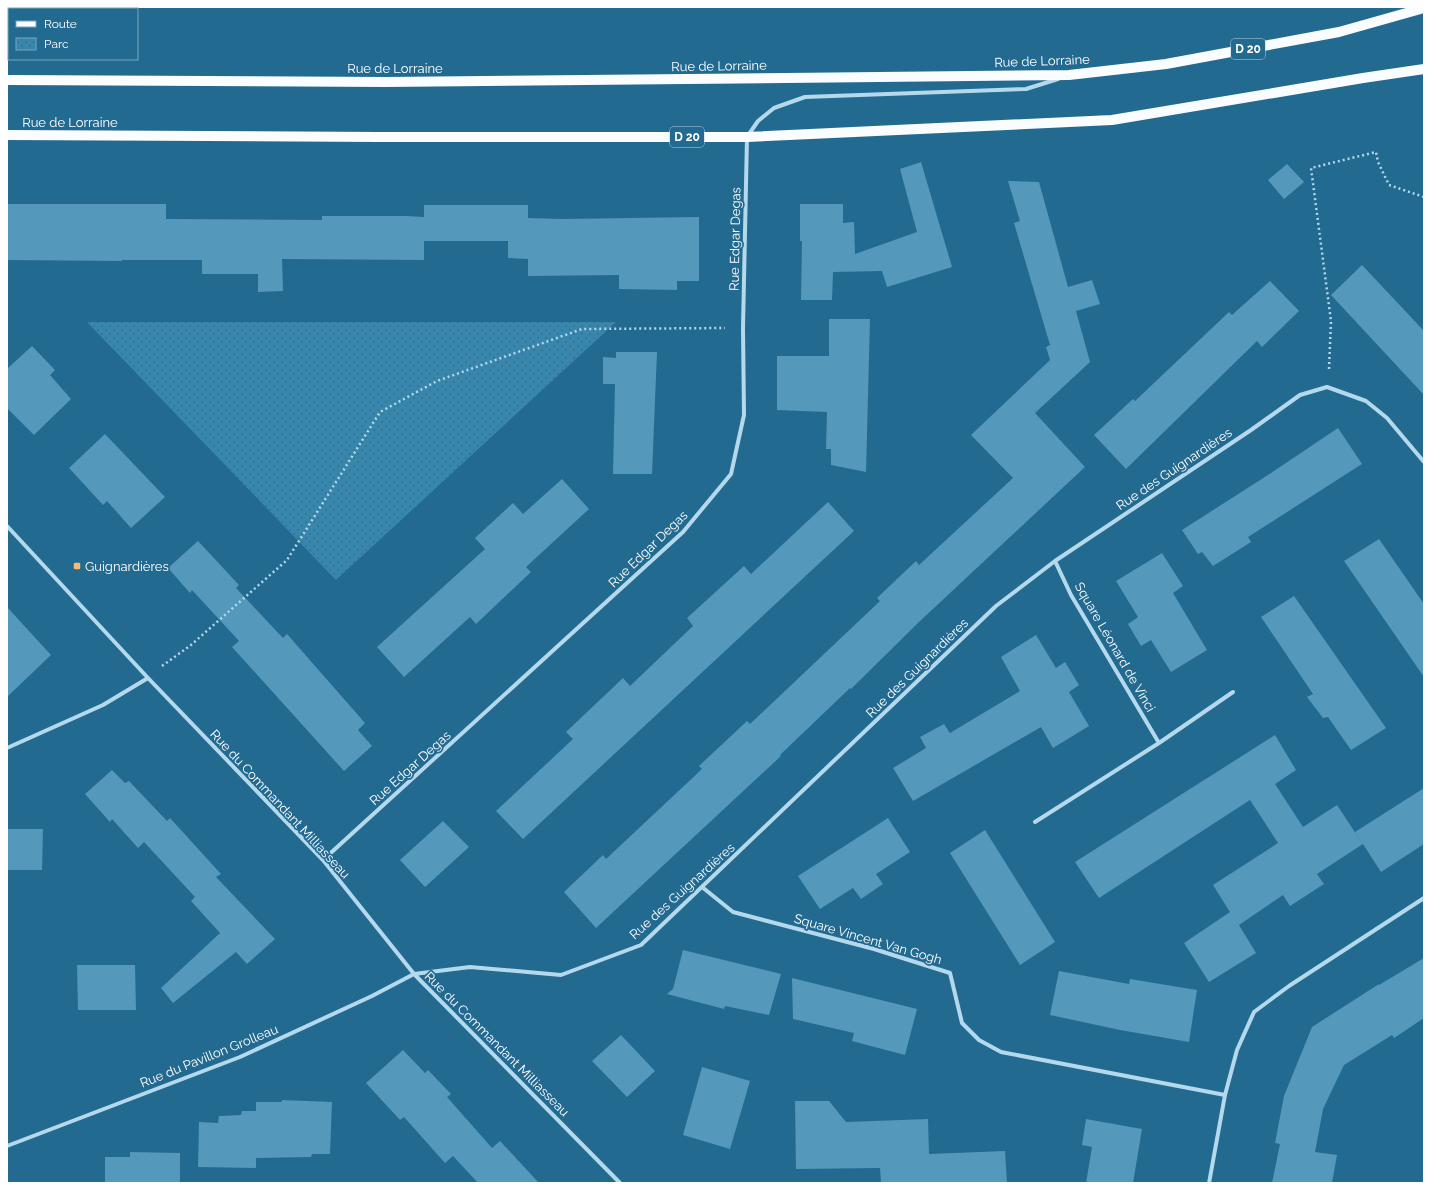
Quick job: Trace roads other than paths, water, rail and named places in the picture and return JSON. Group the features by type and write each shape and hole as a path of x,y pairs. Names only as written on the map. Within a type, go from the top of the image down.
{"main road":[{"name":"Rue de Lorraine","path":"7,80 386,82 1069,75 1166,64 1339,32 1424,8"},
{"name":"Rue de Lorraine","path":"7,135 746,137 1112,120 1424,69"}],"street":[{"path":"746,137 758,121 774,108 805,97 1026,89 1069,75"},
{"name":"Rue Edgar Degas","path":"323,860 683,532 731,474 744,415 743,328 746,137"},
{"name":"Rue des Guignardières","path":"414,974 470,967 561,975 641,945 996,606 1055,560 1251,430 1300,395 1328,387 1366,401 1387,418 1424,462"},
{"name":"Rue du Commandant Milliasseau","path":"7,526 148,678 323,860 414,974 620,1183"},
{"name":"Square Léonard de Vinci","path":"1055,560 1071,595 1159,743"},
{"path":"7,748 103,705 148,678"},
{"path":"1034,822 1159,743 1233,692"},
{"name":"Square Vincent Van Gogh","path":"702,887 733,912 874,949 950,973 962,1023 979,1040 1001,1052 1225,1095"},
{"path":"1209,1183 1225,1095 1237,1050 1254,1012 1288,986 1424,898"},
{"name":"Rue du Pavillon Grolleau","path":"7,1146 240,1058 372,996 414,974"}],"place":[{"name":"Guignardières","path":"77,566"}]}
